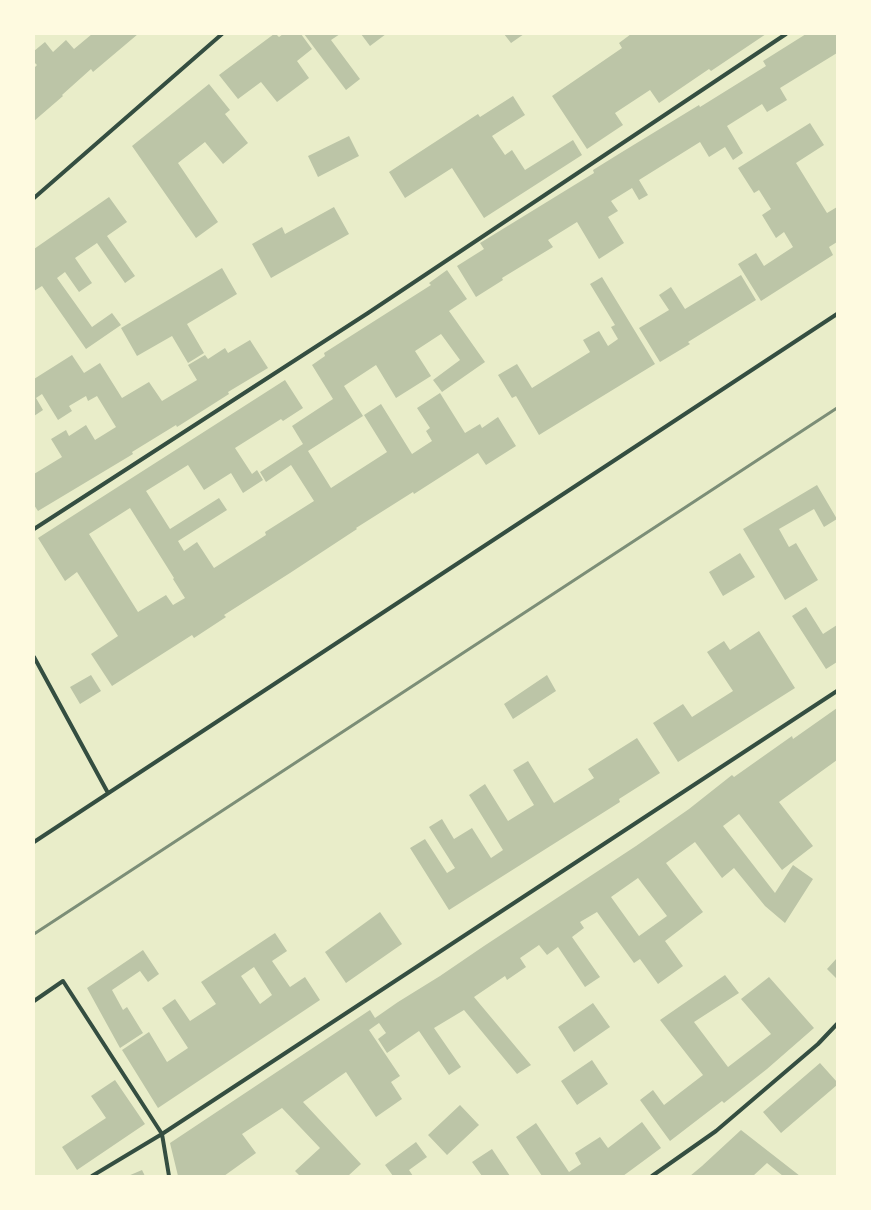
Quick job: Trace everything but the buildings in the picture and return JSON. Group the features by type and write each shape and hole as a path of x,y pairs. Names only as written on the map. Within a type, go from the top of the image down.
{"street":[{"path":"34,198 222,34"},
{"path":"34,529 375,308 786,34"},
{"path":"34,842 837,314"},
{"path":"34,657 108,793"},
{"path":"92,1176 162,1134 837,691"},
{"path":"34,1001 63,981 162,1134 169,1176"},
{"path":"652,1176 716,1131 818,1044 837,1024"}],"railway":[{"path":"34,934 837,408"}]}
